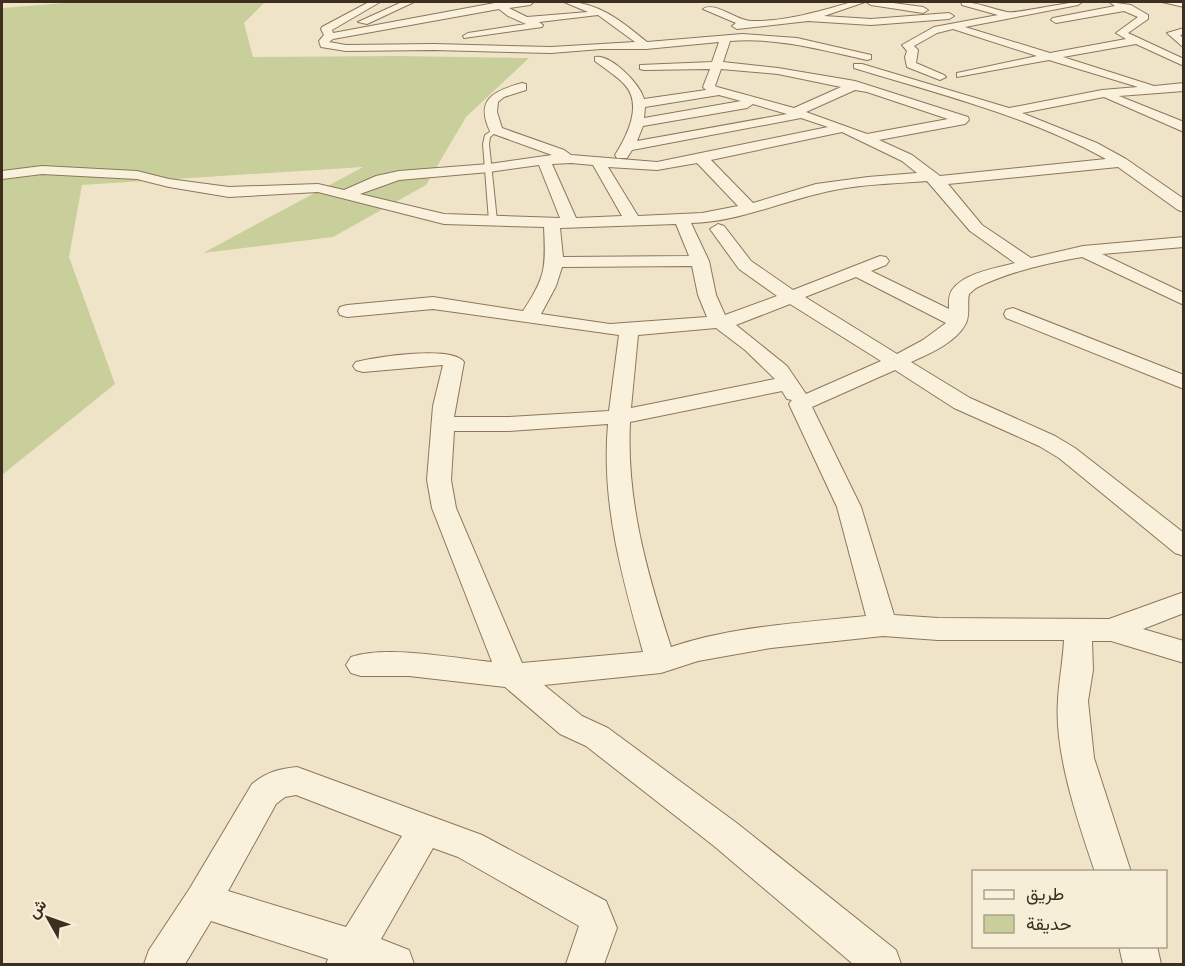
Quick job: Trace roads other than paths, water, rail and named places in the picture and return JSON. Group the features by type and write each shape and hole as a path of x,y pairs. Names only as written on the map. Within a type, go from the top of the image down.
{"street":[{"path":"375,2 329,32 324,41 325,45 346,48 434,47 551,50 601,46 646,46 742,37 797,41 863,61 1007,111 1092,146 1121,162 1184,207"},
{"path":"329,32 360,23 409,2"},
{"path":"372,29 438,15 530,2"},
{"path":"569,2 587,8 604,9 646,46"},
{"path":"871,2 1157,89"},
{"path":"968,2 965,3 1011,15"},
{"path":"1016,4 1058,5 1078,2"},
{"path":"1113,2 1128,7 1145,17 1121,32 1184,63"},
{"path":"1167,2 1184,4"},
{"path":"438,15 441,7 448,3"},
{"path":"812,5 851,4 927,17 952,26"},
{"path":"808,18 851,4 910,19"},
{"path":"460,36 538,26 511,14 500,5"},
{"path":"900,40 952,26 1011,15 1040,5"},
{"path":"1050,21 1128,7"},
{"path":"525,20 604,9"},
{"path":"708,9 746,24"},
{"path":"706,40 711,33 746,24 808,18 863,22 927,17"},
{"path":"808,18 900,40 913,50 910,57 911,65 945,79"},
{"path":"329,32 372,29 418,32"},
{"path":"1184,31 1172,33 1184,46"},
{"path":"726,38 709,87 717,92 799,113 843,128 907,158 934,178 976,228 1028,264"},
{"path":"961,75 1049,56 1136,41"},
{"path":"1150,48 1184,46"},
{"path":"840,82 863,61 880,51"},
{"path":"998,55 1019,63"},
{"path":"599,59 633,88 638,104 637,123 619,163"},
{"path":"644,67 717,64 762,68 883,92 963,120"},
{"path":"627,147 799,113 855,85"},
{"path":"522,87 500,94 492,100 491,112 496,130 559,153 566,159"},
{"path":"868,138 1102,94 1184,87"},
{"path":"638,104 717,92"},
{"path":"1102,94 1170,120 1184,128"},
{"path":"637,123 756,102"},
{"path":"348,194 372,180 384,177 566,159 657,166 843,128"},
{"path":"701,158 749,208"},
{"path":"544,161 570,223"},
{"path":"2,176 42,170 126,174 229,192 249,193 310,188 348,194 444,219 570,223 682,220 749,208 831,186 1121,162"},
{"path":"599,163 633,221"},
{"path":"682,220 700,261 707,295 717,320 752,346 789,383 800,404 849,507 883,625"},
{"path":"528,317 547,287 554,262 552,222"},
{"path":"718,229 745,265 791,297 962,403 1047,441 1067,453 1184,547"},
{"path":"800,404 894,362 943,336 958,321 958,296 964,288 988,277 1028,264 1113,245 1184,242"},
{"path":"1083,251 1184,300"},
{"path":"554,262 700,261"},
{"path":"347,311 424,303 570,325 629,330 734,320 880,261"},
{"path":"856,270 958,321"},
{"path":"1149,283 1184,278"},
{"path":"1013,314 1184,383"},
{"path":"629,330 620,417 618,466 631,562 661,662"},
{"path":"363,366 441,358 453,360 454,366 444,406 439,480 444,508 513,676 571,724 597,737 726,835 882,964"},
{"path":"443,424 509,424 620,417 789,383"},
{"path":"1111,630 1184,602"},
{"path":"361,664 409,665 513,676 661,662 696,650 771,637 883,625 938,629 1111,630 1184,652"},
{"path":"1078,631 1078,670 1073,701 1078,758 1112,870"},
{"path":"163,964 203,901 264,794 278,783 297,781 470,846 593,914 598,928 585,964"},
{"path":"351,957 426,828"},
{"path":"203,901 351,957 395,964"},
{"path":"1138,948 1142,964"}],"lane":[{"path":"493,221 487,136 496,130"}]}
